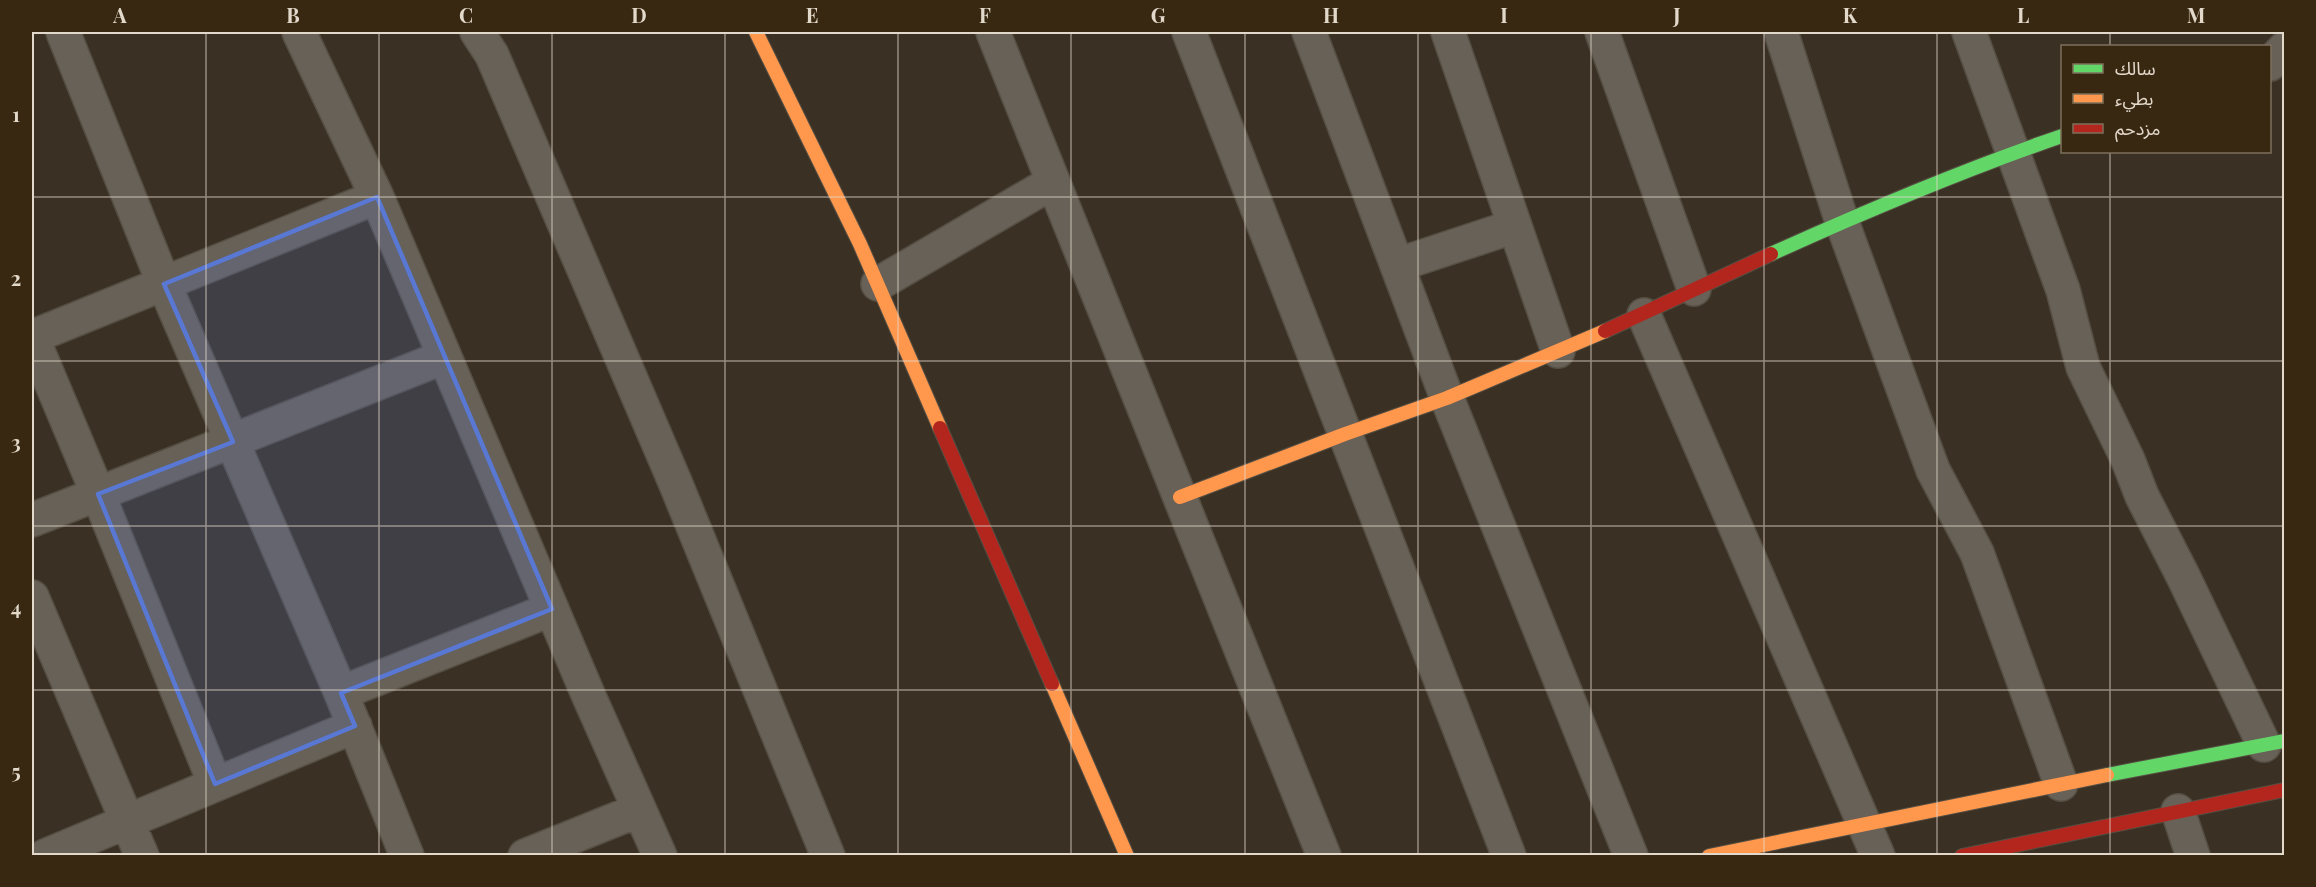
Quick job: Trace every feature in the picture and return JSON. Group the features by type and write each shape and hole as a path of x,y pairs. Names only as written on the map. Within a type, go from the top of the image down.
{"street":[{"path":"63,32 164,285 341,693 407,855"},
{"path":"299,32 377,197 552,609 660,855"},
{"path":"477,32 492,55 675,482 828,855"},
{"path":"756,32 860,244 1127,855"},
{"path":"993,32 1324,855"},
{"path":"1189,32 1509,855"},
{"path":"1309,32 1447,398 1631,855"},
{"path":"1448,32 1558,351"},
{"path":"1602,32 1694,289"},
{"path":"1781,32 1842,222 1934,470 1977,553 2061,784"},
{"path":"1709,855 2274,743 2142,496 2128,460 2083,367 2063,290 1969,32"},
{"path":"2271,63 2284,49"},
{"path":"1180,497 1447,398 1644,315 1694,289 1842,222 2013,153 2061,136"},
{"path":"878,285 1053,182"},
{"path":"215,784 32,337 377,197"},
{"path":"1397,265 1515,226"},
{"path":"1644,315 1878,855"},
{"path":"32,520 444,357"},
{"path":"32,597 142,855"},
{"path":"341,693 552,609"},
{"path":"45,855 355,726"},
{"path":"1962,855 2006,851 2178,811 2284,790"},
{"path":"525,855 639,810"},
{"path":"2178,811 2193,855"}],"highlighted area":[{"path":"377,197 552,609 341,693 355,726 215,784 98,494 233,442 164,284"}],"traffic: fast":[{"path":"1771,254 1915,192 2061,136"},
{"path":"2107,775 2284,741"}],"traffic: slow":[{"path":"756,32 860,244 940,428"},
{"path":"1180,497 1447,398 1605,331"},
{"path":"1052,684 1127,856"},
{"path":"1709,856 2107,775"}],"traffic: jam":[{"path":"1605,331 1771,254"},
{"path":"940,428 1052,684"},
{"path":"1962,856 2284,790"}]}
